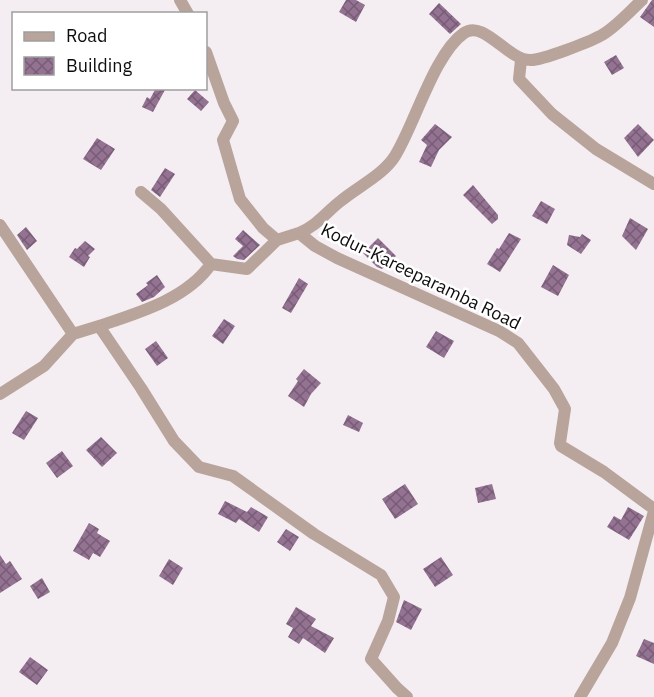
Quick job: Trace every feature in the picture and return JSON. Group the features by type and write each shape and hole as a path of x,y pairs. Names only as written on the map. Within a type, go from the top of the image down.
{"street":[{"path":"642,0 602,36 534,61 521,60 519,79 552,114 596,148 654,184"},
{"name":"Kodur-Kareeparamba Road","path":"521,60 480,31 470,30 464,33 455,41 436,71 401,145 387,167 341,201 311,228 299,233 315,246 337,258 498,331 518,343 554,389 565,409 561,446 604,472 654,510"},
{"path":"207,55 233,121 223,140 240,199 263,228 277,240"},
{"path":"141,192 161,208 212,264 247,269 277,240 299,233"},
{"path":"0,225 73,334"},
{"path":"0,394 44,366 73,334 131,316 181,292 203,277 212,264"},
{"path":"99,326 174,441 199,467 233,476 314,534 381,575 394,597 388,621 371,659 407,697"},
{"path":"580,697 612,642 630,598 654,510"}],"building":[{"path":"346,0 356,0 365,5 356,22 339,12"},
{"path":"654,0 654,27 640,17"},
{"path":"439,3 461,24 450,34 429,14"},
{"path":"616,55 624,68 612,75 604,62"},
{"path":"155,90 165,90 153,112 142,107 147,97 150,99"},
{"path":"195,90 209,102 201,111 187,99"},
{"path":"435,124 452,137 439,150 431,167 419,162 427,145 421,140"},
{"path":"638,124 654,140 638,157 624,138"},
{"path":"97,138 115,149 101,170 83,159"},
{"path":"165,168 175,174 160,197 151,190"},
{"path":"473,185 498,215 498,219 492,224 463,195"},
{"path":"541,201 555,209 547,224 532,216"},
{"path":"630,218 648,229 636,250 622,236"},
{"path":"26,227 37,241 27,250 17,235"},
{"path":"243,230 260,245 244,260 233,256 243,246 235,239"},
{"path":"509,233 521,239 500,272 487,264"},
{"path":"582,234 591,240 581,254 567,245 569,235 580,237"},
{"path":"378,238 396,256 382,269 363,253"},
{"path":"85,241 95,249 88,256 90,257 84,267 69,257 75,248 77,249"},
{"path":"553,265 569,275 558,296 541,287"},
{"path":"157,275 165,287 154,297 142,302 136,294"},
{"path":"299,278 308,284 291,313 282,308"},
{"path":"224,319 235,326 223,344 212,336"},
{"path":"436,331 454,341 444,358 426,347"},
{"path":"156,341 168,358 157,366 145,349"},
{"path":"304,369 321,383 311,394 304,407 288,396"},
{"path":"26,411 38,418 24,440 12,433"},
{"path":"348,415 363,423 359,432 343,425"},
{"path":"101,437 117,453 102,467 86,450"},
{"path":"62,451 73,466 57,478 46,463"},
{"path":"405,484 418,504 395,519 382,499"},
{"path":"492,484 496,499 478,503 475,488"},
{"path":"225,501 247,512 251,507 268,517 259,532 239,519 236,523 218,514"},
{"path":"628,507 644,516 629,540 607,527 614,516 621,520"},
{"path":"89,523 99,529 97,533 110,541 100,557 93,553 89,560 73,551"},
{"path":"286,529 299,537 290,551 277,542"},
{"path":"0,555 6,564 10,561 22,579 0,593"},
{"path":"441,557 453,575 435,587 423,569"},
{"path":"169,559 183,568 173,585 159,576"},
{"path":"42,578 50,592 38,599 30,586"},
{"path":"404,600 422,609 411,630 396,622"},
{"path":"296,607 316,619 311,626 334,638 325,653 303,638 299,644 288,637 293,628 286,624"},
{"path":"644,639 654,643 654,664 636,656"},
{"path":"30,657 48,670 37,685 19,672"}]}
